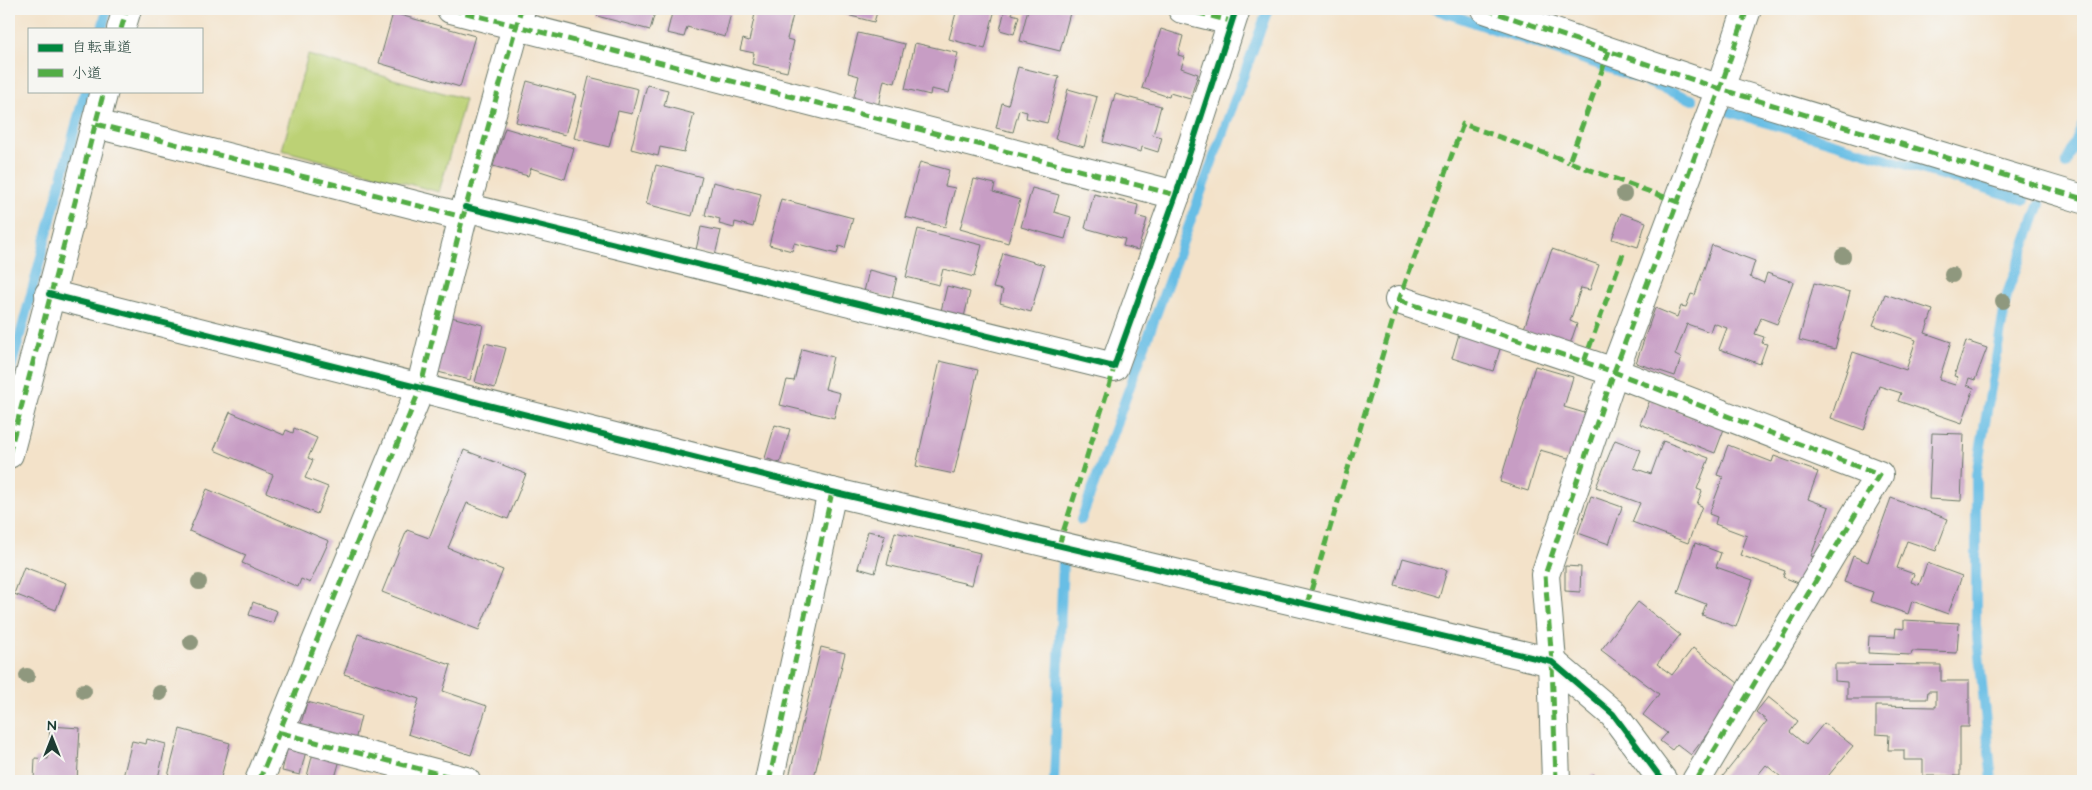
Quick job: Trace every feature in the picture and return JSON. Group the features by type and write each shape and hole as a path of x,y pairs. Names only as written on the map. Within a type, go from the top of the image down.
{"street":[{"path":"121,28 127,9"},
{"path":"451,9 519,18 1176,195"},
{"path":"96,124 1114,368 1176,195 1234,15 1182,9"},
{"path":"1484,9 1720,89 2083,199"},
{"path":"1556,781 1552,662 1545,575 1614,372 1720,89 1747,9"},
{"path":"259,781 281,733 420,389 464,212 519,18"},
{"path":"9,454 49,294 104,92"},
{"path":"49,294 832,492 1552,662 1613,714 1664,781"},
{"path":"1399,300 1614,372 1879,475 1696,781"},
{"path":"769,781 832,492"},
{"path":"281,733 466,781"}],"green space":[{"path":"308,55 465,99 439,192 282,150"}],"building":[{"path":"599,9 656,9 650,30 597,16"},
{"path":"673,9 732,9 725,37 687,27 684,37 667,33"},
{"path":"756,9 794,11 787,39 794,41 787,72 752,64 754,53 740,50 743,39 749,41"},
{"path":"824,9 878,9 874,22"},
{"path":"957,9 995,9 985,49 949,39"},
{"path":"1005,9 1013,9 1012,14 1019,16 1014,34 1000,30"},
{"path":"1028,9 1071,9 1060,51 1020,41"},
{"path":"393,13 475,36 460,87 379,63"},
{"path":"1161,29 1183,36 1178,55 1185,57 1181,68 1198,74 1190,99 1170,93 1169,97 1142,88"},
{"path":"858,33 905,44 895,83 884,80 878,107 853,101 859,76 848,73"},
{"path":"915,43 958,53 949,93 931,89 930,95 905,89"},
{"path":"1018,67 1059,77 1047,123 1026,118 1027,112 1019,110 1013,132 996,128 1002,103 1008,105"},
{"path":"589,77 638,89 632,114 618,111 609,147 574,138"},
{"path":"527,81 576,95 565,135 516,122"},
{"path":"647,85 668,90 664,106 694,114 684,152 660,147 658,156 631,149"},
{"path":"1068,89 1097,97 1084,147 1055,139"},
{"path":"1115,94 1161,106 1153,135 1162,137 1158,152 1142,147 1141,152 1103,142"},
{"path":"505,128 574,148 565,179 531,168 528,176 493,166"},
{"path":"920,162 949,170 945,186 955,188 945,227 905,217"},
{"path":"656,165 702,177 692,216 646,204"},
{"path":"974,179 995,184 993,192 1020,200 1008,243 960,229"},
{"path":"713,182 761,194 753,227 735,222 734,228 719,224 720,219 705,215"},
{"path":"1032,188 1059,195 1054,212 1071,217 1065,239 1021,227"},
{"path":"1094,194 1138,205 1136,216 1147,219 1138,250 1123,246 1125,239 1085,228"},
{"path":"781,199 853,218 845,248 839,246 837,254 794,243 792,251 769,245"},
{"path":"1621,213 1646,222 1638,247 1612,239"},
{"path":"701,227 721,231 715,255 696,250"},
{"path":"918,229 982,245 974,277 943,269 939,285 906,277"},
{"path":"1712,245 1755,261 1750,277 1764,283 1767,273 1793,282 1777,324 1761,318 1755,334 1764,337 1762,343 1767,344 1760,364 1719,349 1727,328 1713,323 1710,332 1687,324 1675,355 1681,358 1675,376 1636,363 1655,308 1677,317 1681,306 1686,307 1691,294 1695,295"},
{"path":"1552,249 1599,265 1590,290 1581,288 1570,321 1577,324 1569,347 1523,331"},
{"path":"1003,253 1044,265 1031,312 1000,303 1003,290 993,288"},
{"path":"869,270 897,277 892,298 864,292"},
{"path":"1814,283 1850,292 1835,349 1799,340"},
{"path":"947,286 970,292 964,317 941,311"},
{"path":"1885,294 1933,310 1925,333 1951,342 1939,380 1955,385 1958,377 1954,376 1966,341 1987,348 1975,380 1969,378 1967,385 1974,388 1962,423 1898,401 1901,393 1879,386 1864,430 1831,418 1853,352 1906,370 1916,340 1873,325"},
{"path":"447,316 483,325 470,380 434,371"},
{"path":"1459,334 1501,346 1493,371 1452,358"},
{"path":"485,343 506,348 495,388 475,382"},
{"path":"802,349 833,357 825,389 840,393 834,418 780,405 787,380 794,381"},
{"path":"940,361 978,370 954,474 916,466"},
{"path":"1535,366 1573,377 1564,407 1588,414 1575,460 1540,450 1528,491 1500,482"},
{"path":"1650,400 1724,429 1715,453 1640,424"},
{"path":"230,412 284,435 286,430 293,433 294,428 317,438 308,458 313,460 305,478 328,487 317,514 266,492 273,475 214,450"},
{"path":"775,425 790,429 780,463 765,458"},
{"path":"1932,433 1964,434 1961,501 1929,499"},
{"path":"1615,440 1641,450 1634,468 1651,474 1663,441 1709,458 1697,489 1702,491 1697,504 1702,506 1688,543 1632,522 1640,503 1596,487"},
{"path":"1728,445 1772,462 1774,456 1818,472 1808,499 1829,507 1811,556 1817,558 1806,586 1783,577 1785,571 1740,555 1747,536 1715,524 1717,517 1709,514 1723,477 1717,475"},
{"path":"464,450 526,474 508,519 467,503 448,548 503,570 479,630 382,592 407,530 429,538"},
{"path":"207,489 329,541 310,583 301,579 298,587 242,563 246,555 189,531"},
{"path":"1591,496 1622,507 1609,544 1578,533"},
{"path":"1891,498 1948,519 1936,551 1907,541 1897,568 1914,574 1911,582 1919,585 1927,563 1962,576 1948,614 1912,601 1908,614 1870,601 1873,592 1844,582 1853,556 1868,562"},
{"path":"868,531 885,535 875,573 858,568"},
{"path":"895,532 980,553 972,585 887,565"},
{"path":"1695,543 1721,553 1716,567 1753,580 1736,627 1702,615 1706,604 1678,593"},
{"path":"1403,558 1447,570 1439,598 1395,585"},
{"path":"1565,566 1581,567 1580,592 1565,591"},
{"path":"24,567 66,583 56,610 14,594"},
{"path":"253,602 277,611 273,623 249,615"},
{"path":"1638,602 1680,635 1657,664 1672,675 1693,648 1743,687 1691,755 1677,744 1672,750 1660,741 1667,733 1643,715 1659,694 1601,650"},
{"path":"1904,620 1959,623 1957,653 1912,651 1911,655 1868,653 1869,636 1895,637 1896,628 1904,629"},
{"path":"358,634 451,665 443,691 487,706 471,755 408,734 419,699 344,674"},
{"path":"821,647 845,653 813,781 788,781"},
{"path":"1835,664 1941,665 1941,681 1969,681 1969,727 1960,727 1960,776 1923,776 1923,760 1904,760 1904,750 1888,750 1889,735 1876,734 1876,706 1936,707 1936,691 1928,691 1927,699 1847,699 1847,682 1835,681"},
{"path":"1768,697 1798,721 1790,732 1806,745 1824,723 1853,746 1824,781 1786,781 1766,765 1753,781 1719,781 1767,721 1756,712"},
{"path":"307,702 361,716 355,741 300,727"},
{"path":"50,726 80,728 77,781 34,781 35,758 48,759"},
{"path":"180,729 230,743 220,781 122,781 132,741 146,744 147,739 166,744 158,778 167,780"},
{"path":"288,746 306,751 300,775 282,771"},
{"path":"313,753 340,760 334,781 306,780"},
{"path":"1593,774 1601,781 1587,781"}],"waterway":[{"path":"102,28 107,9"},
{"path":"1081,520 1268,9"},
{"path":"1434,9 1618,71 1693,100"},
{"path":"9,377 85,92"},
{"path":"1730,112 2025,200"},
{"path":"2066,165 2083,124"},
{"path":"1992,781 1976,625 1976,475 2007,294 2040,204"},
{"path":"1054,781 1063,562"}],"marked path":[{"path":"121,28 127,9"},
{"path":"451,9 1176,195"},
{"path":"259,781 420,389 463,217 521,9"},
{"path":"1182,9 1231,21"},
{"path":"1485,9 1720,89 2083,199"},
{"path":"1556,781 1552,662 1545,575 1614,372 1720,89 1747,9"},
{"path":"1609,51 1569,162 1678,202"},
{"path":"9,454 104,92"},
{"path":"96,124 463,217"},
{"path":"1307,604 1399,300 1463,124 1569,162"},
{"path":"1584,362 1624,251"},
{"path":"1399,300 1614,372 1879,475 1696,781"},
{"path":"1059,545 1110,383 1114,367 1111,367"},
{"path":"769,781 832,492"},
{"path":"281,733 466,781"}],"cycle path":[{"path":"465,207 1114,367 1176,195 1236,9"},
{"path":"49,294 832,492 1552,662 1613,714 1663,781"}]}
